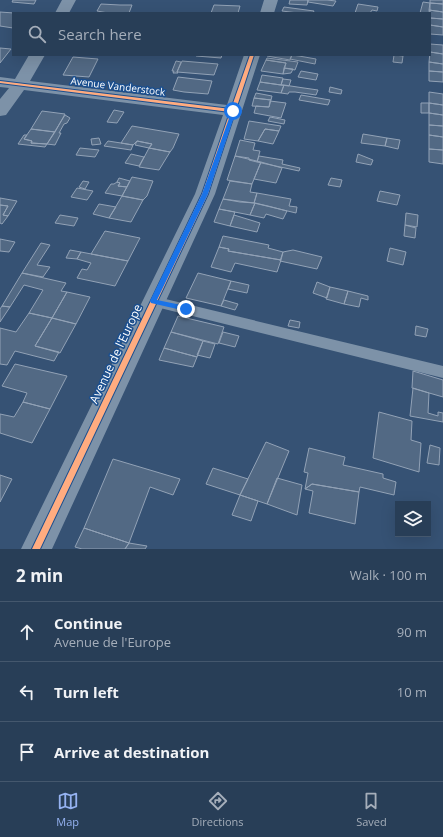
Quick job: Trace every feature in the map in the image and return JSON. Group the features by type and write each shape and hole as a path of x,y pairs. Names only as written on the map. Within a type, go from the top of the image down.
{"street":[{"path":"63,12 69,0"},
{"path":"267,12 271,0"},
{"path":"0,110 20,84 36,56"},
{"name":"Avenue de l'Europe","path":"36,549 205,194 252,56"},
{"name":"Avenue Vanderstock","path":"0,82 233,111"}],"lane":[{"path":"153,301 443,372"}],"building":[{"path":"13,0 36,0 34,4 12,2"},
{"path":"290,0 308,0 307,5 289,4"},
{"path":"308,0 336,1 333,6 308,2"},
{"path":"430,0 443,0 443,4 430,3"},
{"path":"423,2 430,3 430,12 420,12"},
{"path":"430,3 443,4 443,12 429,10"},
{"path":"101,4 132,5 129,12 97,11"},
{"path":"358,4 378,7 377,11 372,10 371,12 355,12"},
{"path":"214,5 240,6 238,12 211,12"},
{"path":"284,7 314,11 290,12 282,11"},
{"path":"429,10 443,12 443,19 431,18 431,12 429,12"},
{"path":"0,12 12,13 12,28 0,26"},
{"path":"431,18 443,19 443,27 431,25"},
{"path":"431,25 443,27 443,35 431,34"},
{"path":"431,44 443,45 443,54 431,52"},
{"path":"0,48 11,49 0,63"},
{"path":"431,52 443,54 443,64 429,62"},
{"path":"196,56 222,56 221,58"},
{"path":"267,56 292,56 290,60"},
{"path":"292,56 298,56 316,59 315,64 290,59"},
{"path":"394,56 403,56 402,63 393,62"},
{"path":"73,57 98,59 89,77 63,75"},
{"path":"267,58 298,62 295,70 284,68 286,63 266,60"},
{"path":"266,60 286,63 283,74 261,71"},
{"path":"176,61 181,62 177,72 178,73 173,73 174,71 172,71"},
{"path":"182,61 218,64 214,75 177,72"},
{"path":"429,62 443,64 443,72 429,71"},
{"path":"284,68 293,69 291,73 283,74"},
{"path":"301,71 318,74 316,80 298,77"},
{"path":"429,71 443,72 443,82 429,81"},
{"path":"262,75 283,78 281,85 260,82"},
{"path":"178,77 212,81 208,94 173,90"},
{"path":"283,79 291,80 289,86 281,85"},
{"path":"260,82 284,85 281,93 257,90"},
{"path":"284,85 318,90 316,95 295,92 289,92 288,94 281,93"},
{"path":"330,87 342,90 341,94 329,92"},
{"path":"429,92 443,94 443,105 429,103"},
{"path":"256,93 272,96 271,100 254,98"},
{"path":"301,95 330,100 328,105 299,100"},
{"path":"254,98 271,100 269,107 252,106"},
{"path":"270,101 286,103 281,118 254,113 256,106 269,107"},
{"path":"421,103 429,103 429,113 421,113"},
{"path":"429,103 443,105 443,115 429,113"},
{"path":"114,110 124,112 117,123 107,122"},
{"path":"42,111 65,114 55,132 31,129"},
{"path":"429,113 443,115 443,126 429,125"},
{"path":"65,115 70,118 67,123 64,124 59,133 61,133 55,145 47,144"},
{"path":"270,117 285,120 284,124 268,121"},
{"path":"249,121 281,126 279,131 265,129 258,141 244,139"},
{"path":"429,125 443,126 443,137 429,135"},
{"path":"132,126 179,134 170,152 149,148 152,144 137,141 133,145 121,143"},
{"path":"31,129 55,132 47,144 31,143 32,141 24,139"},
{"path":"265,129 279,131 273,144 258,141"},
{"path":"363,134 387,138 385,146 361,143"},
{"path":"24,135 27,135 24,139 32,141 31,143 47,144 45,147 18,144"},
{"path":"429,135 443,137 443,150 429,149"},
{"path":"99,138 101,144 92,145 91,139"},
{"path":"387,138 400,140 398,149 385,146"},
{"path":"240,140 255,143 253,150 260,151 257,162 249,160 249,158 235,156"},
{"path":"108,141 133,145 131,150 104,146"},
{"path":"137,141 152,144 149,148 135,145"},
{"path":"80,148 99,150 95,157 76,155"},
{"path":"149,148 170,152 159,170 139,167"},
{"path":"429,149 443,150 443,164 429,162"},
{"path":"131,154 144,157 139,166 125,163"},
{"path":"358,154 373,160 371,165 356,162"},
{"path":"235,156 261,162 252,184 227,180"},
{"path":"259,156 283,160 282,164 300,168 299,171 257,162"},
{"path":"261,162 282,168 276,183 254,179"},
{"path":"132,177 153,181 147,196 143,200 122,196"},
{"path":"119,178 130,181 127,187 118,186 120,183 117,182"},
{"path":"331,178 342,180 340,187 328,185"},
{"path":"83,181 89,182 85,189 79,187"},
{"path":"230,181 252,184 250,192 257,193 254,203 223,199"},
{"path":"117,182 120,183 118,186 127,187 122,196 105,193 111,184"},
{"path":"77,188 93,191 87,200 71,197"},
{"path":"380,191 400,195 397,205 377,201"},
{"path":"257,193 291,199 289,206 297,207 296,213 254,203"},
{"path":"122,196 143,200 131,222 109,218"},
{"path":"0,198 17,201 8,216 3,215 8,206 0,205"},
{"path":"223,199 255,203 250,215 219,209"},
{"path":"255,203 287,211 283,219 266,214 264,218 250,215"},
{"path":"99,204 116,207 109,218 93,214"},
{"path":"0,205 8,206 3,215 8,216 2,224 0,223"},
{"path":"219,209 235,212 230,226 214,222"},
{"path":"406,213 418,215 417,227 405,225"},
{"path":"60,215 78,218 74,226 55,223"},
{"path":"234,215 260,223 257,232 230,226"},
{"path":"405,225 416,228 415,238 404,236"},
{"path":"105,231 140,238 128,261 91,254"},
{"path":"223,236 269,245 268,248 283,252 281,260 228,251 229,249 219,247"},
{"path":"0,239 15,242 9,252 0,251"},
{"path":"41,243 50,245 37,265 50,267 43,277 22,273"},
{"path":"219,247 229,249 228,251 281,260 277,272 235,263 231,272 211,267"},
{"path":"390,248 406,252 403,265 387,261"},
{"path":"70,250 81,252 77,259 66,258"},
{"path":"293,250 322,257 317,269 280,261 283,252"},
{"path":"81,252 128,261 115,286 77,278 82,269 87,270 91,263 77,259"},
{"path":"22,273 66,283 61,291 67,292 52,318 29,313 43,290 24,285 10,307 2,306"},
{"path":"198,273 231,281 221,306 186,298"},
{"path":"231,281 249,285 247,293 228,289"},
{"path":"317,282 330,287 327,298 313,293"},
{"path":"330,287 348,291 344,304 326,299"},
{"path":"348,291 368,296 368,300 361,298 359,307 344,304"},
{"path":"67,292 90,297 76,324 52,318"},
{"path":"224,300 238,304 235,310 221,306"},
{"path":"2,306 10,307 0,322 0,309"},
{"path":"29,313 52,318 35,346 59,352 54,361 15,351 7,365 0,364 0,328 16,332"},
{"path":"178,316 224,327 218,344 171,332"},
{"path":"52,318 76,324 60,353 35,346"},
{"path":"290,320 300,322 299,328 288,326"},
{"path":"416,326 428,329 426,337 415,335"},
{"path":"171,332 203,341 197,357 164,348"},
{"path":"223,332 239,336 235,347 219,343"},
{"path":"203,341 215,344 210,358 197,355"},
{"path":"164,348 197,357 193,367 159,360"},
{"path":"15,364 67,376 50,409 23,402 27,393 2,386"},
{"path":"413,371 443,380 443,397 412,388"},
{"path":"413,388 429,393 428,413 438,416 438,412 443,413 443,422 410,416"},
{"path":"23,402 50,409 32,443 0,433 0,414 14,417"},
{"path":"379,412 412,421 411,440 421,443 419,472 373,458"},
{"path":"266,442 289,451 267,504 240,495"},
{"path":"430,445 440,448 439,465 427,463"},
{"path":"309,448 345,457 343,465 383,474 383,478 396,482 394,495 360,487 359,492 312,484 305,489 308,473 304,472"},
{"path":"113,459 180,479 173,495 150,487 129,543 84,528"},
{"path":"213,468 248,479 240,495 206,484"},
{"path":"0,475 12,479 0,502"},
{"path":"277,478 302,485 297,515 267,504"},
{"path":"312,484 359,492 355,524 309,513 313,491 305,489"},
{"path":"240,495 258,501 251,521 232,515"},
{"path":"84,528 129,543 125,549 82,549 75,547"},
{"path":"129,543 147,546 145,549 125,549"}],"cycle path":[{"path":"36,549 205,194 252,56"},
{"path":"0,82 233,111"}],"route":[{"path":"186,309 153,301 205,194 233,111"}]}
